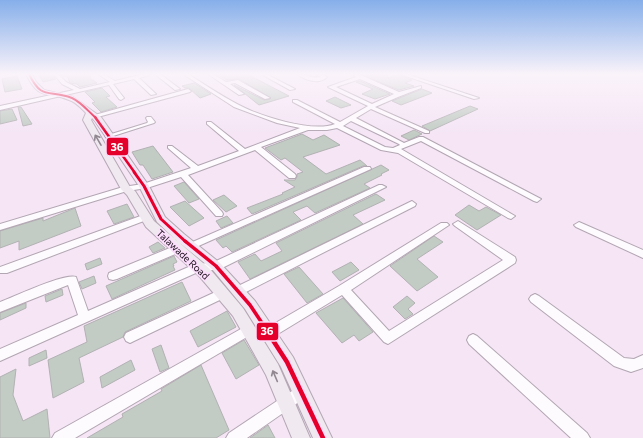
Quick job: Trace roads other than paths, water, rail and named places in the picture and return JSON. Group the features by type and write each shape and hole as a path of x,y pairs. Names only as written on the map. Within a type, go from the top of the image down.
{"main road":[{"name":"Talawade Road","path":"51,94 70,97 98,119 108,136 144,186 161,219 216,266 250,305 287,362 323,438"},
{"name":"Talawade Road","path":"92,115 87,120 126,189 150,224 197,268 205,273 238,312 272,370 301,438"}],"street":[{"path":"0,108 65,94"},
{"path":"119,94 121,98"},
{"path":"92,115 174,94"},
{"path":"218,94 236,106 279,122 321,130 340,125 371,106 398,94"},
{"path":"261,94 267,98"},
{"path":"347,94 428,132"},
{"path":"465,94 476,98"},
{"path":"295,101 383,150 400,151 511,216"},
{"path":"108,136 149,124 152,122 149,118"},
{"path":"351,118 401,143"},
{"path":"209,123 244,151"},
{"path":"0,227 126,189 144,186 183,174 307,128"},
{"path":"394,150 421,138 537,199"},
{"path":"170,147 197,169"},
{"path":"256,147 292,176"},
{"path":"191,246 367,169"},
{"path":"183,174 219,214"},
{"path":"0,355 197,268 216,266 382,187"},
{"path":"238,291 412,204"},
{"path":"3,270 146,217"},
{"path":"343,288 388,338 511,260 458,224"},
{"path":"60,438 252,336 268,334 444,225"},
{"path":"580,225 643,254"},
{"path":"113,276 177,249"},
{"path":"0,307 63,282 72,280 85,318"},
{"path":"130,338 222,294"},
{"path":"535,299 619,362 629,367 637,365 643,361"},
{"path":"473,340 582,438"},
{"path":"234,438 301,392"}]}
